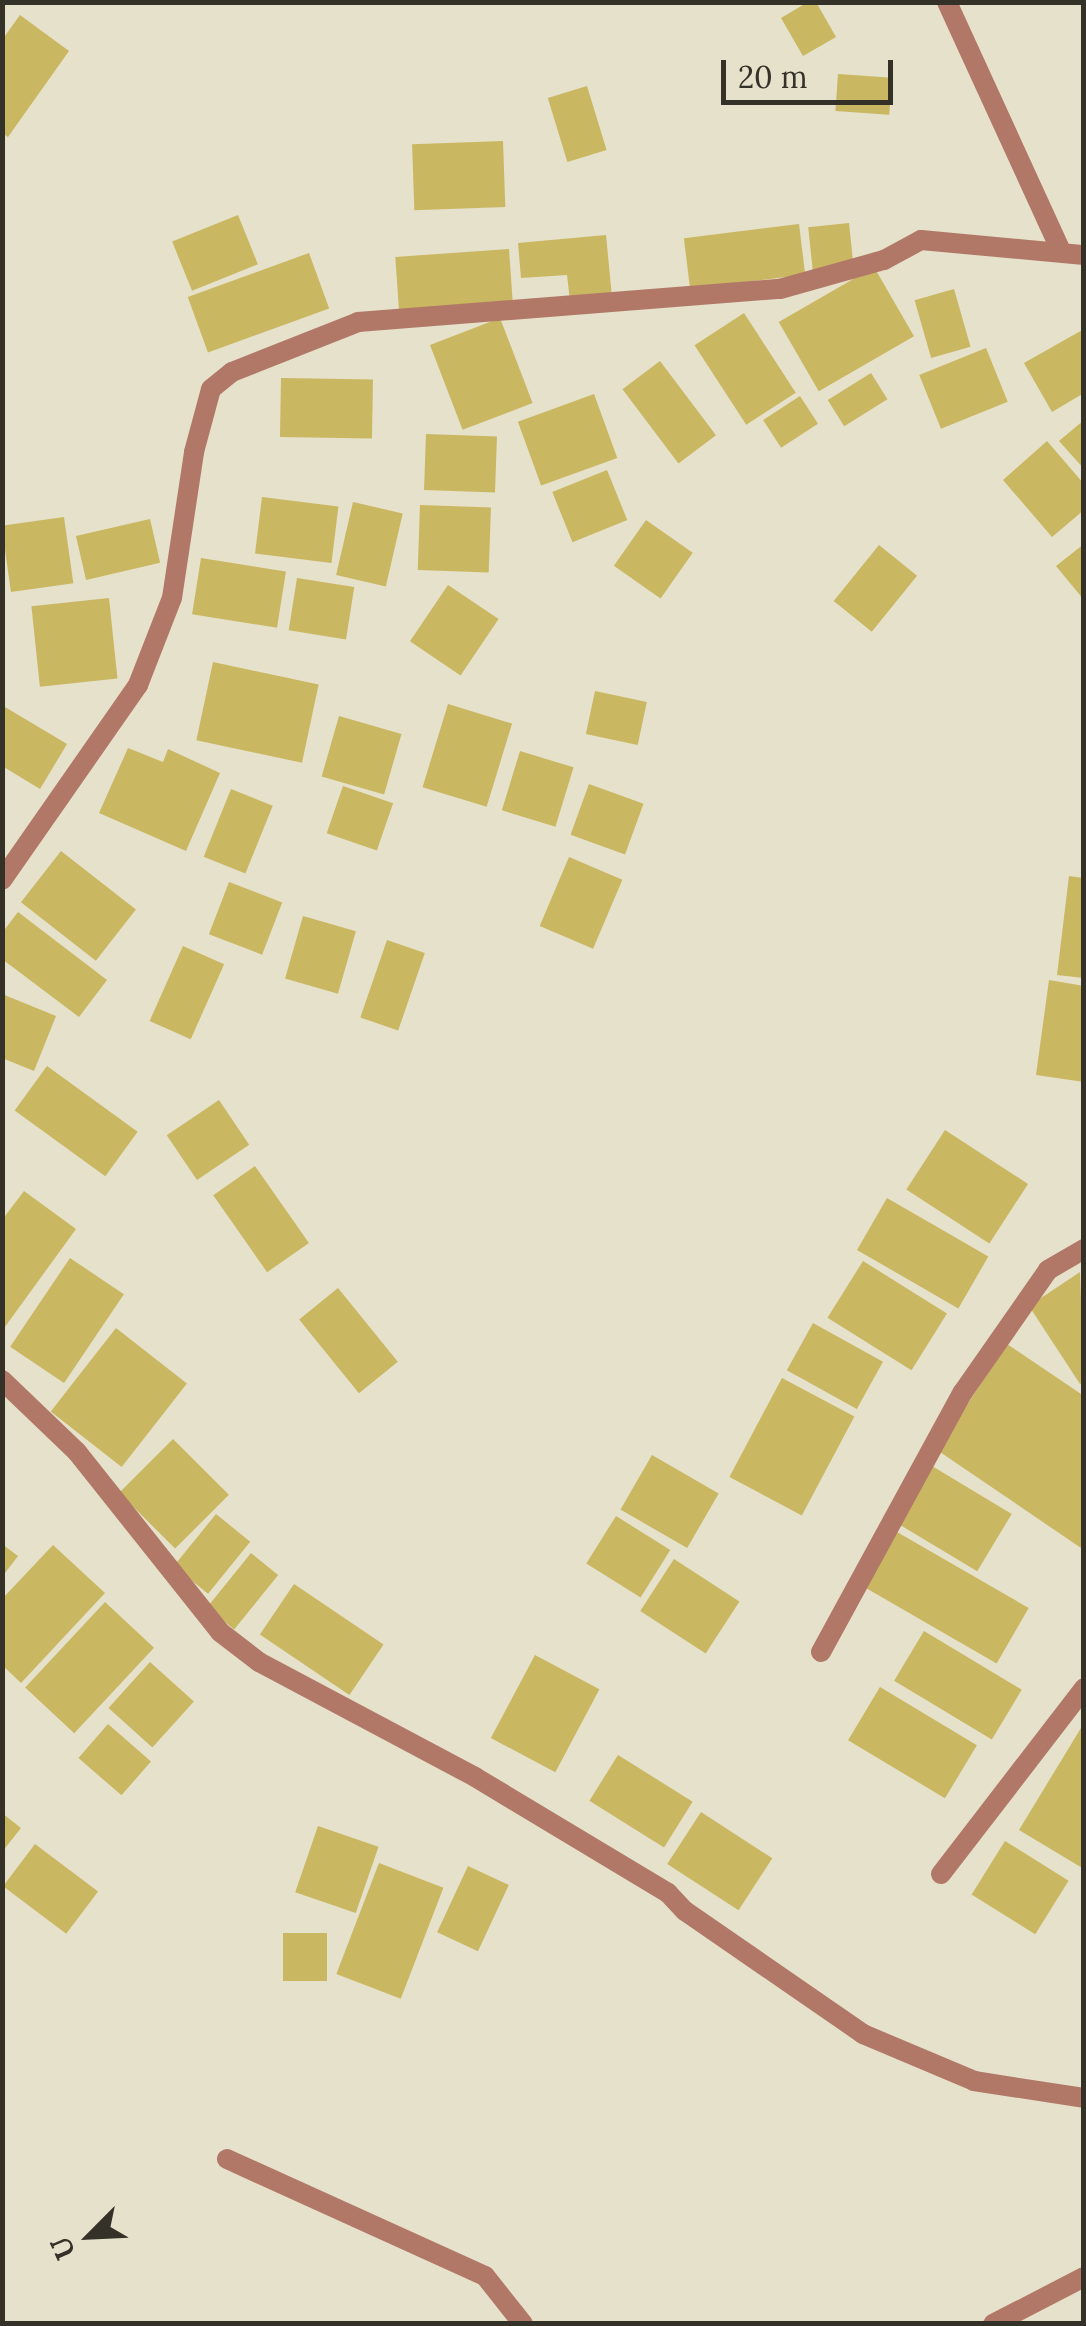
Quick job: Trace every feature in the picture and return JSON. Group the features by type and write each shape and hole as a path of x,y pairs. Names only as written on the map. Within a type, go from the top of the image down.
{"street":[{"path":"947,2 1060,248"},
{"path":"2,880 138,685 172,598 194,452 211,389 232,372 358,322 780,289 884,260 920,240 1016,253 1060,248 1084,255"},
{"path":"821,1652 962,1392 1048,1270 1084,1249"},
{"path":"2,1380 77,1452 220,1632 259,1662 476,1776 668,1894 863,2034 974,2081 1084,2098"},
{"path":"941,1874 1084,1688"},
{"path":"227,2159 485,2276 524,2324"},
{"path":"993,2324 1084,2277"}],"building":[{"path":"808,2 816,2 836,37 803,56 781,18"},
{"path":"20,15 69,51 8,137 2,133 2,40"},
{"path":"838,74 892,78 889,115 835,111"},
{"path":"587,86 607,150 567,162 548,98"},
{"path":"503,141 505,207 414,210 412,144"},
{"path":"238,215 258,264 192,291 172,242"},
{"path":"849,223 854,268 813,272 808,227"},
{"path":"799,224 805,275 690,289 684,238"},
{"path":"606,235 612,297 570,301 567,275 521,278 518,243"},
{"path":"509,249 513,306 399,314 395,257"},
{"path":"309,253 329,308 208,353 188,297"},
{"path":"874,267 914,336 819,391 779,322"},
{"path":"954,289 971,347 931,358 915,300"},
{"path":"744,313 796,393 746,425 695,345"},
{"path":"500,318 533,403 463,430 430,345"},
{"path":"1084,329 1084,393 1052,412 1024,363"},
{"path":"986,348 1008,402 941,429 919,375"},
{"path":"660,361 716,435 678,464 622,389"},
{"path":"871,373 887,399 844,426 828,400"},
{"path":"281,378 373,380 372,439 280,437"},
{"path":"594,394 617,458 541,486 518,422"},
{"path":"800,396 818,424 781,448 763,420"},
{"path":"1084,420 1084,469 1059,441"},
{"path":"426,434 497,436 495,492 424,490"},
{"path":"1047,441 1084,484 1084,510 1052,537 1003,480"},
{"path":"607,470 627,520 573,542 552,492"},
{"path":"262,497 338,506 331,563 255,554"},
{"path":"353,502 403,513 386,587 336,575"},
{"path":"420,505 491,507 489,572 418,570"},
{"path":"64,517 73,583 11,592 2,526"},
{"path":"150,519 160,563 86,580 76,536"},
{"path":"646,520 693,553 661,599 614,566"},
{"path":"1084,544 1084,600 1056,566"},
{"path":"879,545 917,576 872,632 834,601"},
{"path":"201,558 286,571 277,628 192,614"},
{"path":"297,578 354,587 346,639 289,630"},
{"path":"448,585 499,619 461,675 410,641"},
{"path":"109,598 117,679 40,687 31,606"},
{"path":"213,662 319,684 302,763 196,740"},
{"path":"595,691 647,702 638,745 586,734"},
{"path":"448,704 512,724 487,807 423,787"},
{"path":"5,707 67,744 40,789 2,766"},
{"path":"339,716 401,734 384,794 322,777"},
{"path":"128,748 163,762 168,749 220,773 186,851 99,813"},
{"path":"520,751 574,767 555,827 502,810"},
{"path":"589,784 644,804 625,855 571,835"},
{"path":"343,786 393,803 377,851 327,833"},
{"path":"231,789 273,806 245,874 204,857"},
{"path":"61,851 136,909 96,961 21,902"},
{"path":"569,857 622,880 593,949 540,926"},
{"path":"1069,876 1084,878 1084,978 1057,975"},
{"path":"229,882 282,902 262,955 209,934"},
{"path":"18,912 107,980 79,1017 2,959 2,933"},
{"path":"303,916 356,931 338,994 285,978"},
{"path":"387,940 425,953 398,1031 360,1018"},
{"path":"183,946 224,964 191,1039 150,1021"},
{"path":"1049,980 1084,986 1084,1082 1036,1075"},
{"path":"2,994 56,1016 34,1071 2,1058"},
{"path":"47,1066 138,1132 105,1176 15,1110"},
{"path":"219,1100 249,1145 197,1180 167,1135"},
{"path":"945,1130 1028,1184 989,1243 906,1190"},
{"path":"255,1166 309,1243 267,1272 213,1195"},
{"path":"24,1191 76,1229 2,1331 2,1220"},
{"path":"887,1198 988,1256 958,1308 857,1250"},
{"path":"70,1258 124,1294 64,1383 10,1347"},
{"path":"863,1261 947,1313 911,1370 827,1318"},
{"path":"1080,1272 1084,1382 1080,1384 1029,1306"},
{"path":"338,1288 398,1362 359,1393 299,1319"},
{"path":"813,1323 883,1362 857,1409 787,1370"},
{"path":"116,1328 187,1383 122,1467 51,1412"},
{"path":"1007,1344 1084,1396 1084,1550 937,1450"},
{"path":"782,1378 854,1416 802,1515 729,1477"},
{"path":"173,1439 229,1495 175,1549 119,1493"},
{"path":"652,1455 719,1494 687,1548 620,1510"},
{"path":"932,1466 1012,1514 977,1571 897,1523"},
{"path":"216,1514 250,1542 208,1594 174,1566"},
{"path":"616,1516 670,1550 641,1597 586,1563"},
{"path":"897,1532 1029,1608 997,1663 865,1587"},
{"path":"2,1544 18,1556 2,1577"},
{"path":"53,1545 105,1593 21,1683 2,1665 2,1599"},
{"path":"251,1553 278,1575 234,1629 207,1607"},
{"path":"674,1559 739,1601 706,1653 640,1611"},
{"path":"294,1584 384,1644 349,1695 260,1635"},
{"path":"105,1602 154,1648 74,1733 25,1688"},
{"path":"924,1631 1022,1690 992,1739 894,1681"},
{"path":"535,1655 599,1689 555,1772 491,1738"},
{"path":"150,1662 194,1701 152,1748 109,1708"},
{"path":"880,1687 977,1745 945,1798 848,1740"},
{"path":"1084,1723 1084,1869 1019,1830"},
{"path":"108,1724 151,1761 121,1795 78,1758"},
{"path":"618,1755 693,1802 664,1847 589,1801"},
{"path":"701,1812 772,1858 739,1910 667,1864"},
{"path":"2,1813 21,1828 2,1852"},
{"path":"318,1826 379,1847 356,1913 295,1892"},
{"path":"1005,1841 1069,1881 1035,1934 972,1894"},
{"path":"35,1844 98,1892 66,1934 3,1886"},
{"path":"379,1863 443,1888 401,1999 336,1974"},
{"path":"468,1866 509,1885 478,1951 437,1932"},
{"path":"283,1933 327,1933 327,1981 283,1981"}]}
